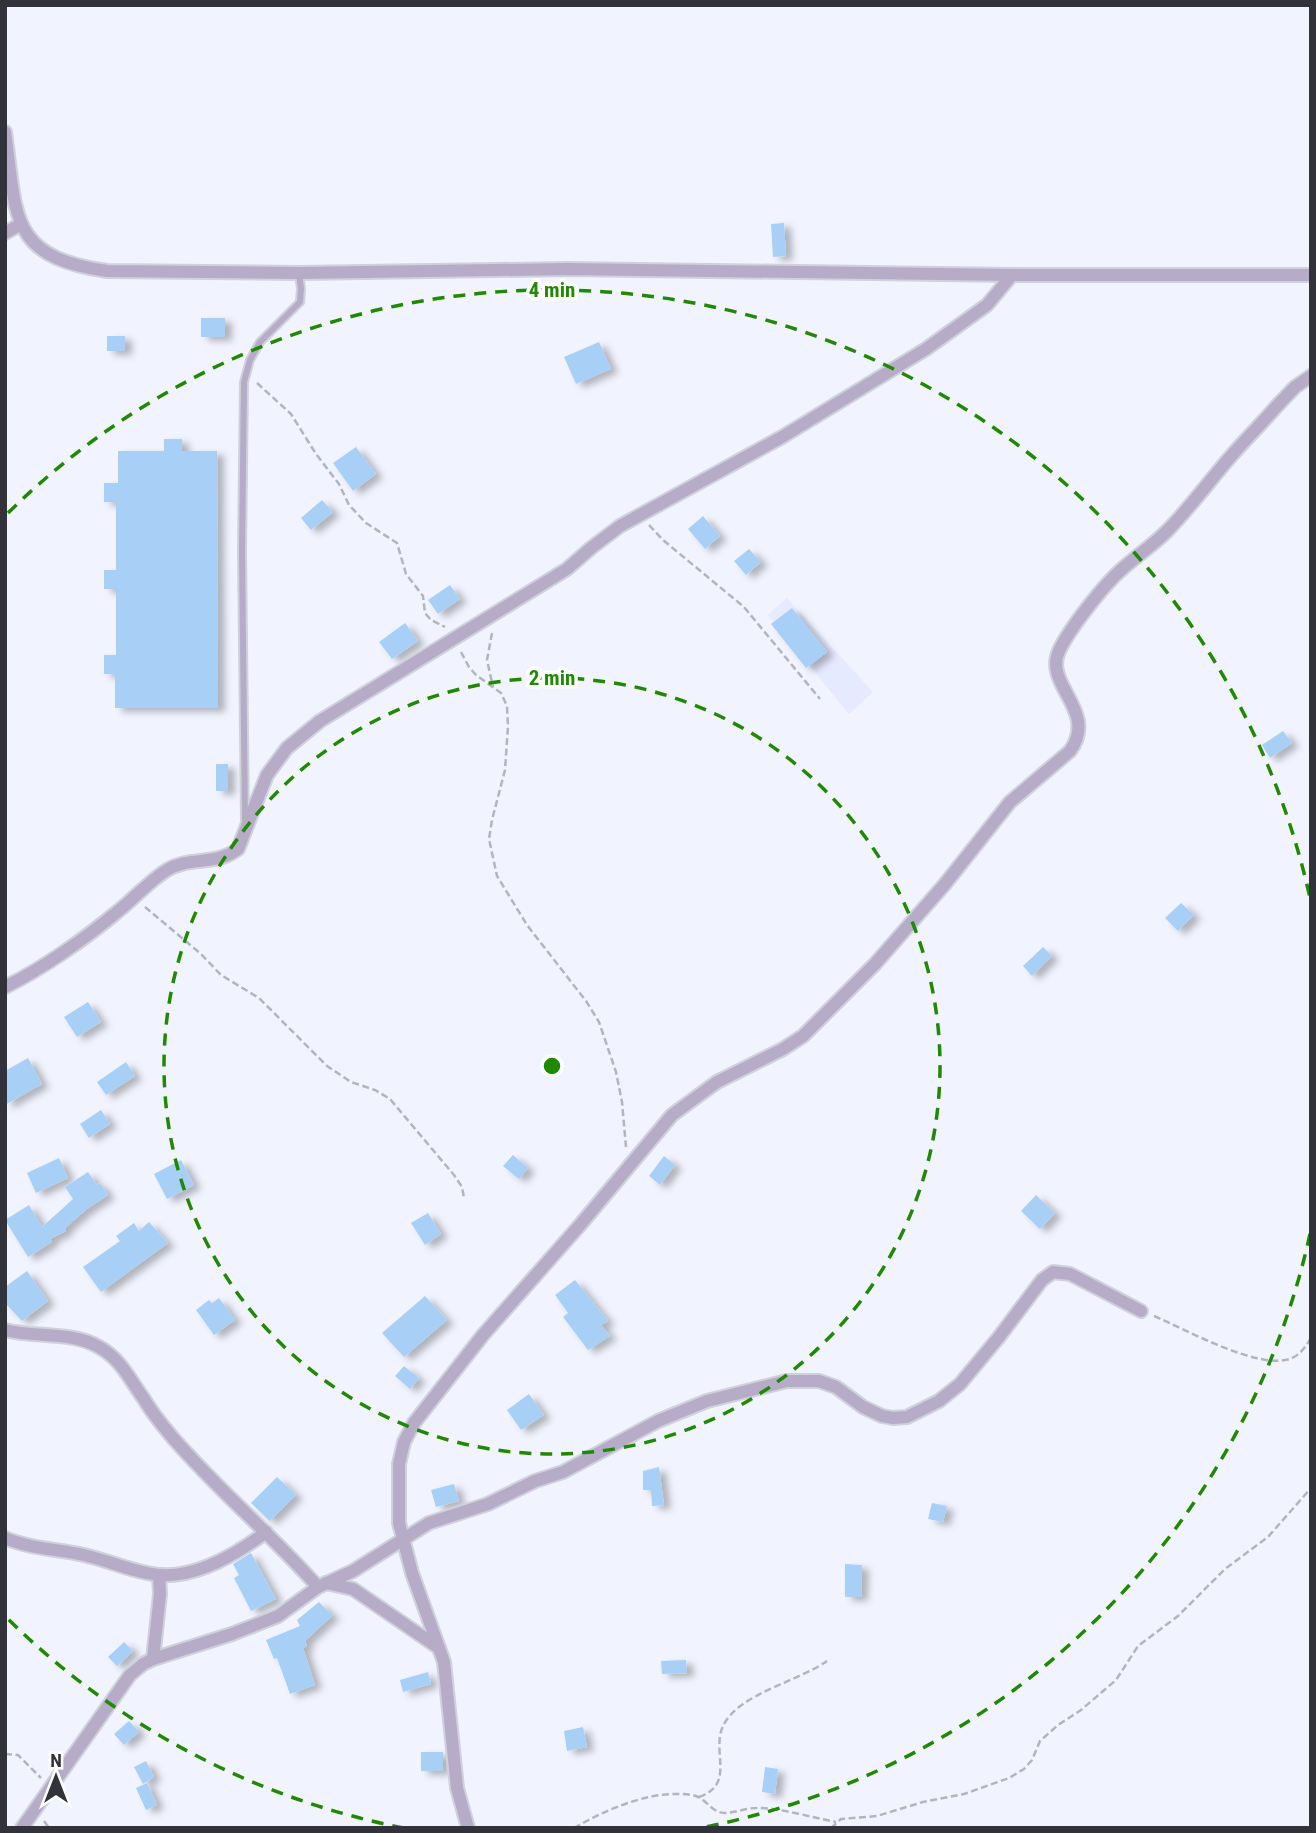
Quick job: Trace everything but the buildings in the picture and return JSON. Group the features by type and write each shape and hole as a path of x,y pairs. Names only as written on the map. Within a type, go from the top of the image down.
{"street":[{"path":"5,132 16,207 26,234 52,257 76,267 142,273 568,270 1311,275"},
{"path":"5,233 21,224"},
{"path":"5,987 103,924 162,874 176,866 228,857 237,849 245,835 267,775 287,748 302,734 567,569 606,536 642,513 782,438 926,349 986,305 1012,275"},
{"path":"468,1828 457,1788 447,1683 440,1648 402,1540 398,1509 399,1464 404,1443 414,1423 483,1335 580,1225 657,1129 685,1103 717,1082 793,1043 835,1007 929,903 1010,802 1070,751 1075,743 1078,721 1056,668 1056,658 1061,646 1102,589 1165,533 1295,387 1311,376"},
{"path":"22,1828 130,1675 143,1664 287,1611 322,1585 352,1571 438,1518 488,1504 535,1480 563,1472 604,1448 683,1409 766,1384 819,1381 836,1387 863,1407 882,1416 907,1417 939,1401 960,1384 1042,1280 1053,1272 1070,1274 1141,1311"},
{"path":"5,1331 83,1340 99,1346 127,1371 143,1399 173,1437 322,1585 352,1589 440,1648"},
{"path":"5,1538 26,1546 94,1557 159,1575 193,1570 217,1562 266,1532"},
{"path":"153,1659 160,1594 159,1575"}],"lane":[{"path":"245,835 242,452 246,374 260,342 300,302 299,273"}],"path":[{"path":"246,374 291,414 309,444 339,484 349,505 366,523 397,544 406,574 423,596 425,613 431,621 450,630 469,667 494,687 505,700 508,726 505,770 489,839 492,859 504,890 527,925 586,1001 599,1023 616,1072 628,1166"},
{"path":"642,513 663,540 744,607 820,699"},
{"path":"494,687 488,668 488,651 500,610"},
{"path":"134,898 201,954 221,975 259,998 327,1066 351,1082 375,1090 390,1099 454,1175 462,1187 464,1198"},
{"path":"1141,1311 1228,1349 1272,1361 1292,1358 1302,1351 1311,1338"},
{"path":"573,1828 607,1811 645,1799 688,1795 699,1797 717,1812 764,1808 836,1822 877,1816 923,1802 957,1796 1009,1778 1024,1769 1032,1760 1040,1741 1058,1724 1081,1710 1116,1680 1138,1646 1178,1616 1225,1569 1268,1537 1311,1488"},
{"path":"699,1797 714,1789 717,1784 722,1728 742,1704 827,1661"},
{"path":"5,1754 18,1755 51,1789"},
{"path":"831,1828 836,1822"}],"shaded area":[{"path":"787,598 873,692 849,714 768,615"}]}
